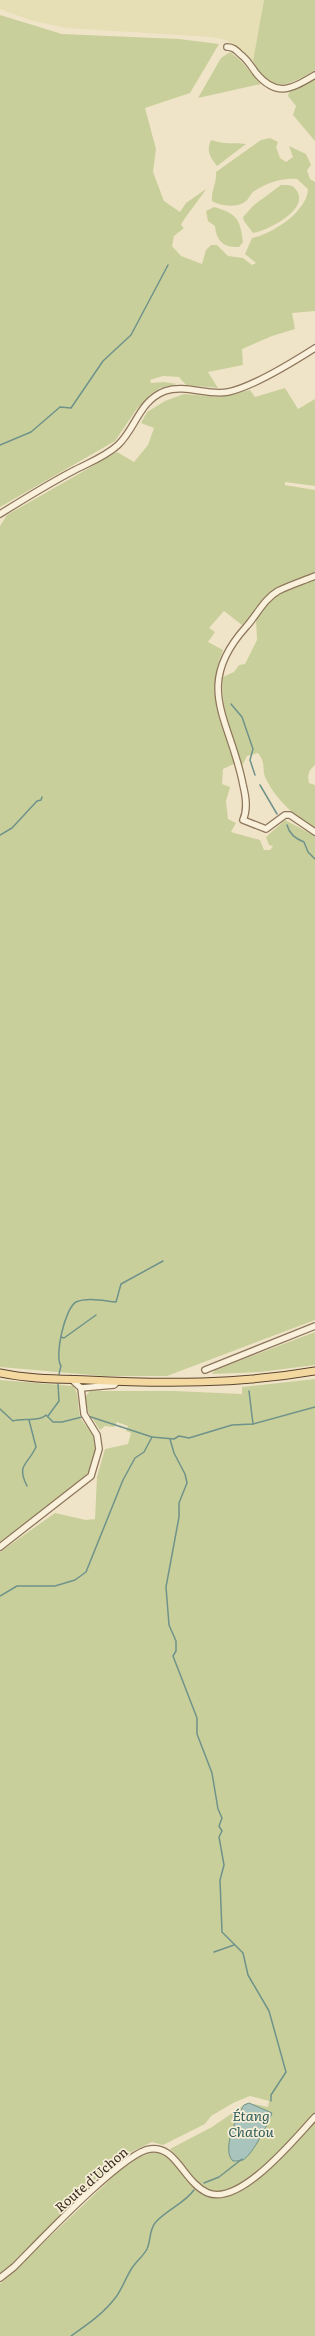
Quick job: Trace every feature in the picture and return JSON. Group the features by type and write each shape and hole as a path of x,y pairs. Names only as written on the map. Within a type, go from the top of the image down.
{"main road":[{"path":"0,1373 117,1382 198,1382 249,1380 315,1371"}],"street":[{"path":"227,47 231,47 244,57 268,85 280,90 296,85 315,74"},
{"path":"0,514 113,449 126,436 143,407 164,392 193,389 218,393 229,392 245,386 315,348"},
{"path":"315,576 277,591 261,606 229,648 222,660 219,673 218,693 225,725 236,750 241,771 246,802 243,820 252,825 266,829 285,815 290,815 315,832"},
{"path":"205,1370 315,1326"},
{"path":"0,1547 91,1476 99,1449 97,1435 84,1414 81,1388 71,1379"},
{"path":"81,1388 114,1384 117,1382"},
{"name":"Route d'Uchon","path":"0,2278 14,2267 100,2183 139,2153 150,2149 162,2150 175,2159 199,2188 210,2193 220,2194 232,2190 252,2179 275,2162 315,2117"}],"shaded area":[{"path":"0,0 264,0 253,61 226,40 212,37 67,28 33,21 0,9"}],"green space":[{"path":"264,0 315,0 315,70 286,84 279,85 268,82 253,61"},
{"path":"0,15 62,34 179,39 219,44 190,93 145,108 156,149 153,172 164,201 180,212 186,203 206,189 181,225 184,228 174,236 172,246 181,256 202,264 206,250 211,245 217,245 228,256 243,258 252,265 256,263 245,254 252,238 260,236 278,227 295,214 302,206 308,189 297,179 280,180 253,192 242,204 233,206 224,205 212,201 216,172 261,140 270,138 278,142 276,147 280,158 286,162 293,157 289,146 306,154 311,165 307,170 310,179 315,182 315,311 292,313 295,329 272,336 242,349 243,365 208,372 218,388 186,385 179,377 163,376 150,380 151,383 164,382 177,384 160,388 151,394 136,410 115,441 0,507"},
{"path":"230,52 240,60 261,84 198,98 221,58"},
{"path":"315,77 315,141 293,115 296,106 288,96 289,92"},
{"path":"211,140 216,142 246,144 217,166 212,160 209,151"},
{"path":"281,185 290,185 294,187 299,198 297,205 285,218 268,228 253,233 244,221 243,217 254,205"},
{"path":"214,207 228,212 239,222 243,242 239,247 225,245 219,240 215,226 208,221 206,211"},
{"path":"285,388 298,409 315,399 315,486 285,482 285,485 315,490 315,572 279,588 242,625 224,611 209,628 215,632 208,642 223,650 215,679 215,699 219,718 232,749 236,763 223,769 222,784 230,787 226,801 228,819 236,823 231,832 260,840 264,850 270,850 273,846 269,845 266,837 285,820 315,836 315,1320 167,1376 103,1376 0,1367 0,526 7,515 117,452 134,462 148,445 154,428 141,423 147,412 165,401 184,394 219,397 250,390 255,397"},
{"path":"315,579 315,765 311,769 308,778 309,783 315,785 315,829 294,813 275,794 266,779 261,757 258,753 247,756 242,766 228,723 224,701 223,677 234,672 239,665 245,664 257,640 256,618 263,607 279,594"},
{"path":"315,1332 315,1365 260,1372 212,1374 215,1370"},
{"path":"315,1379 315,2336 0,2336 0,2284 118,2172 144,2155 158,2153 165,2155 172,2160 193,2187 209,2197 210,2191 201,2186 170,2149 212,2127 244,2105 237,2116 242,2160 260,2139 272,2113 249,2103 268,2107 269,2101 250,2096 235,2102 211,2116 205,2124 163,2145 152,2142 129,2153 93,2181 15,2262 0,2274 0,1552 55,1513 86,1520 95,1519 97,1477 105,1449 128,1444 131,1433 126,1431 128,1426 117,1422 114,1427 105,1426 100,1430 88,1412 85,1397 90,1391 174,1391 242,1394 242,1387"},
{"path":"0,1380 73,1386 78,1398 81,1419 96,1440 96,1452 95,1458 89,1470 82,1480 0,1543"}],"water":[{"name":"Étang Chatou","path":"249,2103 272,2113 264,2131 247,2157 243,2160 233,2161 230,2156 229,2149 231,2133 244,2105"}],"waterway":[{"path":"0,445 31,432 60,407 71,408 103,361 131,335 168,265"},
{"path":"231,704 242,717 253,749 250,760 255,775"},
{"path":"260,785 277,814"},
{"path":"0,835 12,828 37,801 41,800 42,797"},
{"path":"287,825 289,831 304,842 308,852 315,859"},
{"path":"59,1374 61,1366 59,1361 59,1353 62,1332 68,1313 72,1306 76,1302 86,1300 116,1302 121,1284 163,1261"},
{"path":"61,1337 64,1338 96,1315"},
{"path":"48,1416 59,1401 58,1384"},
{"path":"249,1391 253,1424"},
{"path":"88,1416 152,1437 174,1439 179,1436 189,1438 232,1425 253,1424 315,1407"},
{"path":"0,1409 13,1421 35,1419 46,1415 53,1422 62,1422 82,1417"},
{"path":"27,1486 24,1479 23,1469 36,1447 29,1420"},
{"path":"0,1596 17,1586 55,1586 75,1580 86,1572 123,1480 135,1458 144,1452 152,1437"},
{"path":"170,1439 174,1453 185,1474 187,1483 179,1503 179,1517 166,1587 169,1625 176,1641 176,1651 173,1656 197,1718 197,1734 212,1773 218,1809 222,1818 219,1826 222,1831 219,1837 224,1865 220,1880 222,1932 243,1953 248,1975 269,2011 286,2072 271,2095 271,2101"},
{"path":"214,1952 234,1945"},
{"path":"204,2183 219,2177 242,2159"},
{"path":"71,2336 106,2309 118,2294 132,2268 147,2249 155,2223 186,2199 194,2190"}]}
